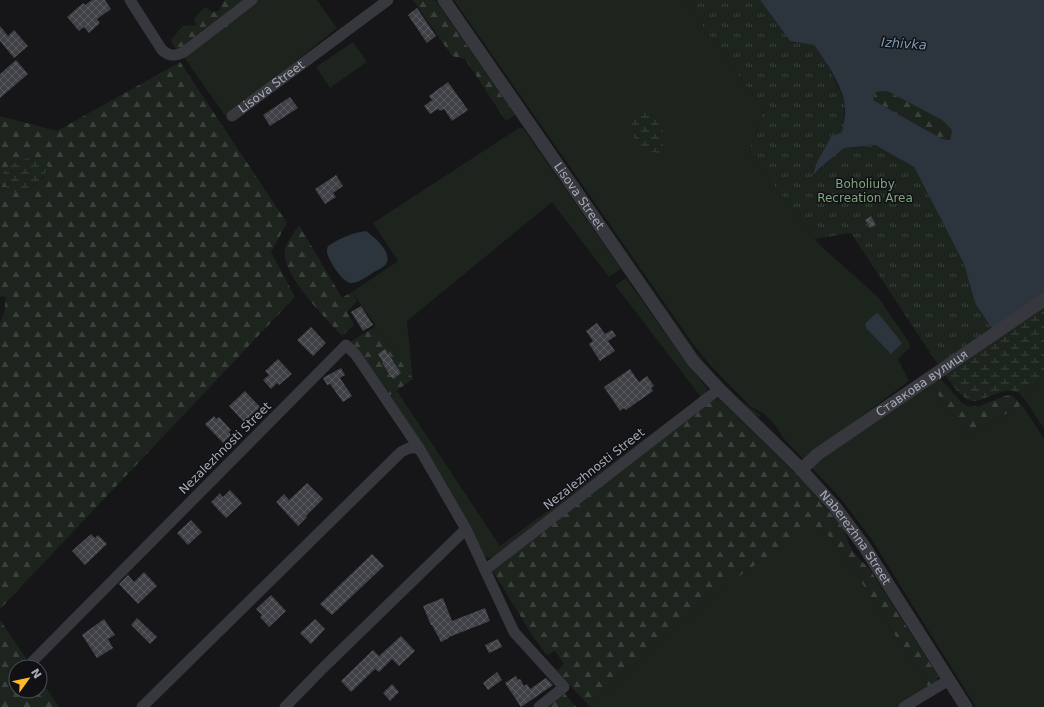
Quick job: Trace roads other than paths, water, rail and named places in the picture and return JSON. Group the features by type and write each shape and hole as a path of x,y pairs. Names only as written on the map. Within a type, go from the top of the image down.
{"street":[{"path":"130,0 162,50 169,56 174,56 184,52 252,0"},
{"name":"Lisova Street","path":"232,116 388,0"},
{"name":"Lisova Street","path":"444,0 693,361 719,389"},
{"name":"Ставкова вулиця","path":"801,470 818,454 1044,300"},
{"name":"Nezalezhnosti Street","path":"35,659 346,345 356,355 419,448 466,529 514,632 564,688 539,707"},
{"name":"Naberezhna Street","path":"719,389 801,470 835,507 864,546 966,707"},
{"name":"Nezalezhnosti Street","path":"485,570 719,389"},
{"path":"142,707 402,452 409,448 419,448"},
{"path":"285,707 466,529"},
{"path":"904,707 949,680"}],"water":[{"name":"Izhivka","path":"760,0 1044,0 1044,295 993,330 975,303 964,264 914,167 875,145 844,148 813,175 817,162 831,137 842,132 845,113 844,99 833,74 814,45 790,41","holes":["887,91 942,120 952,130 950,140 942,139 873,100 876,92"]},
{"path":"366,231 382,245 387,255 386,264 364,279 351,283 340,275 333,265 328,256 328,246 346,236"},
{"path":"878,313 902,343 891,354 866,328 865,324"}],"park label":[{"name":"Boholiuby Recreation Area","path":"865,191"}]}
